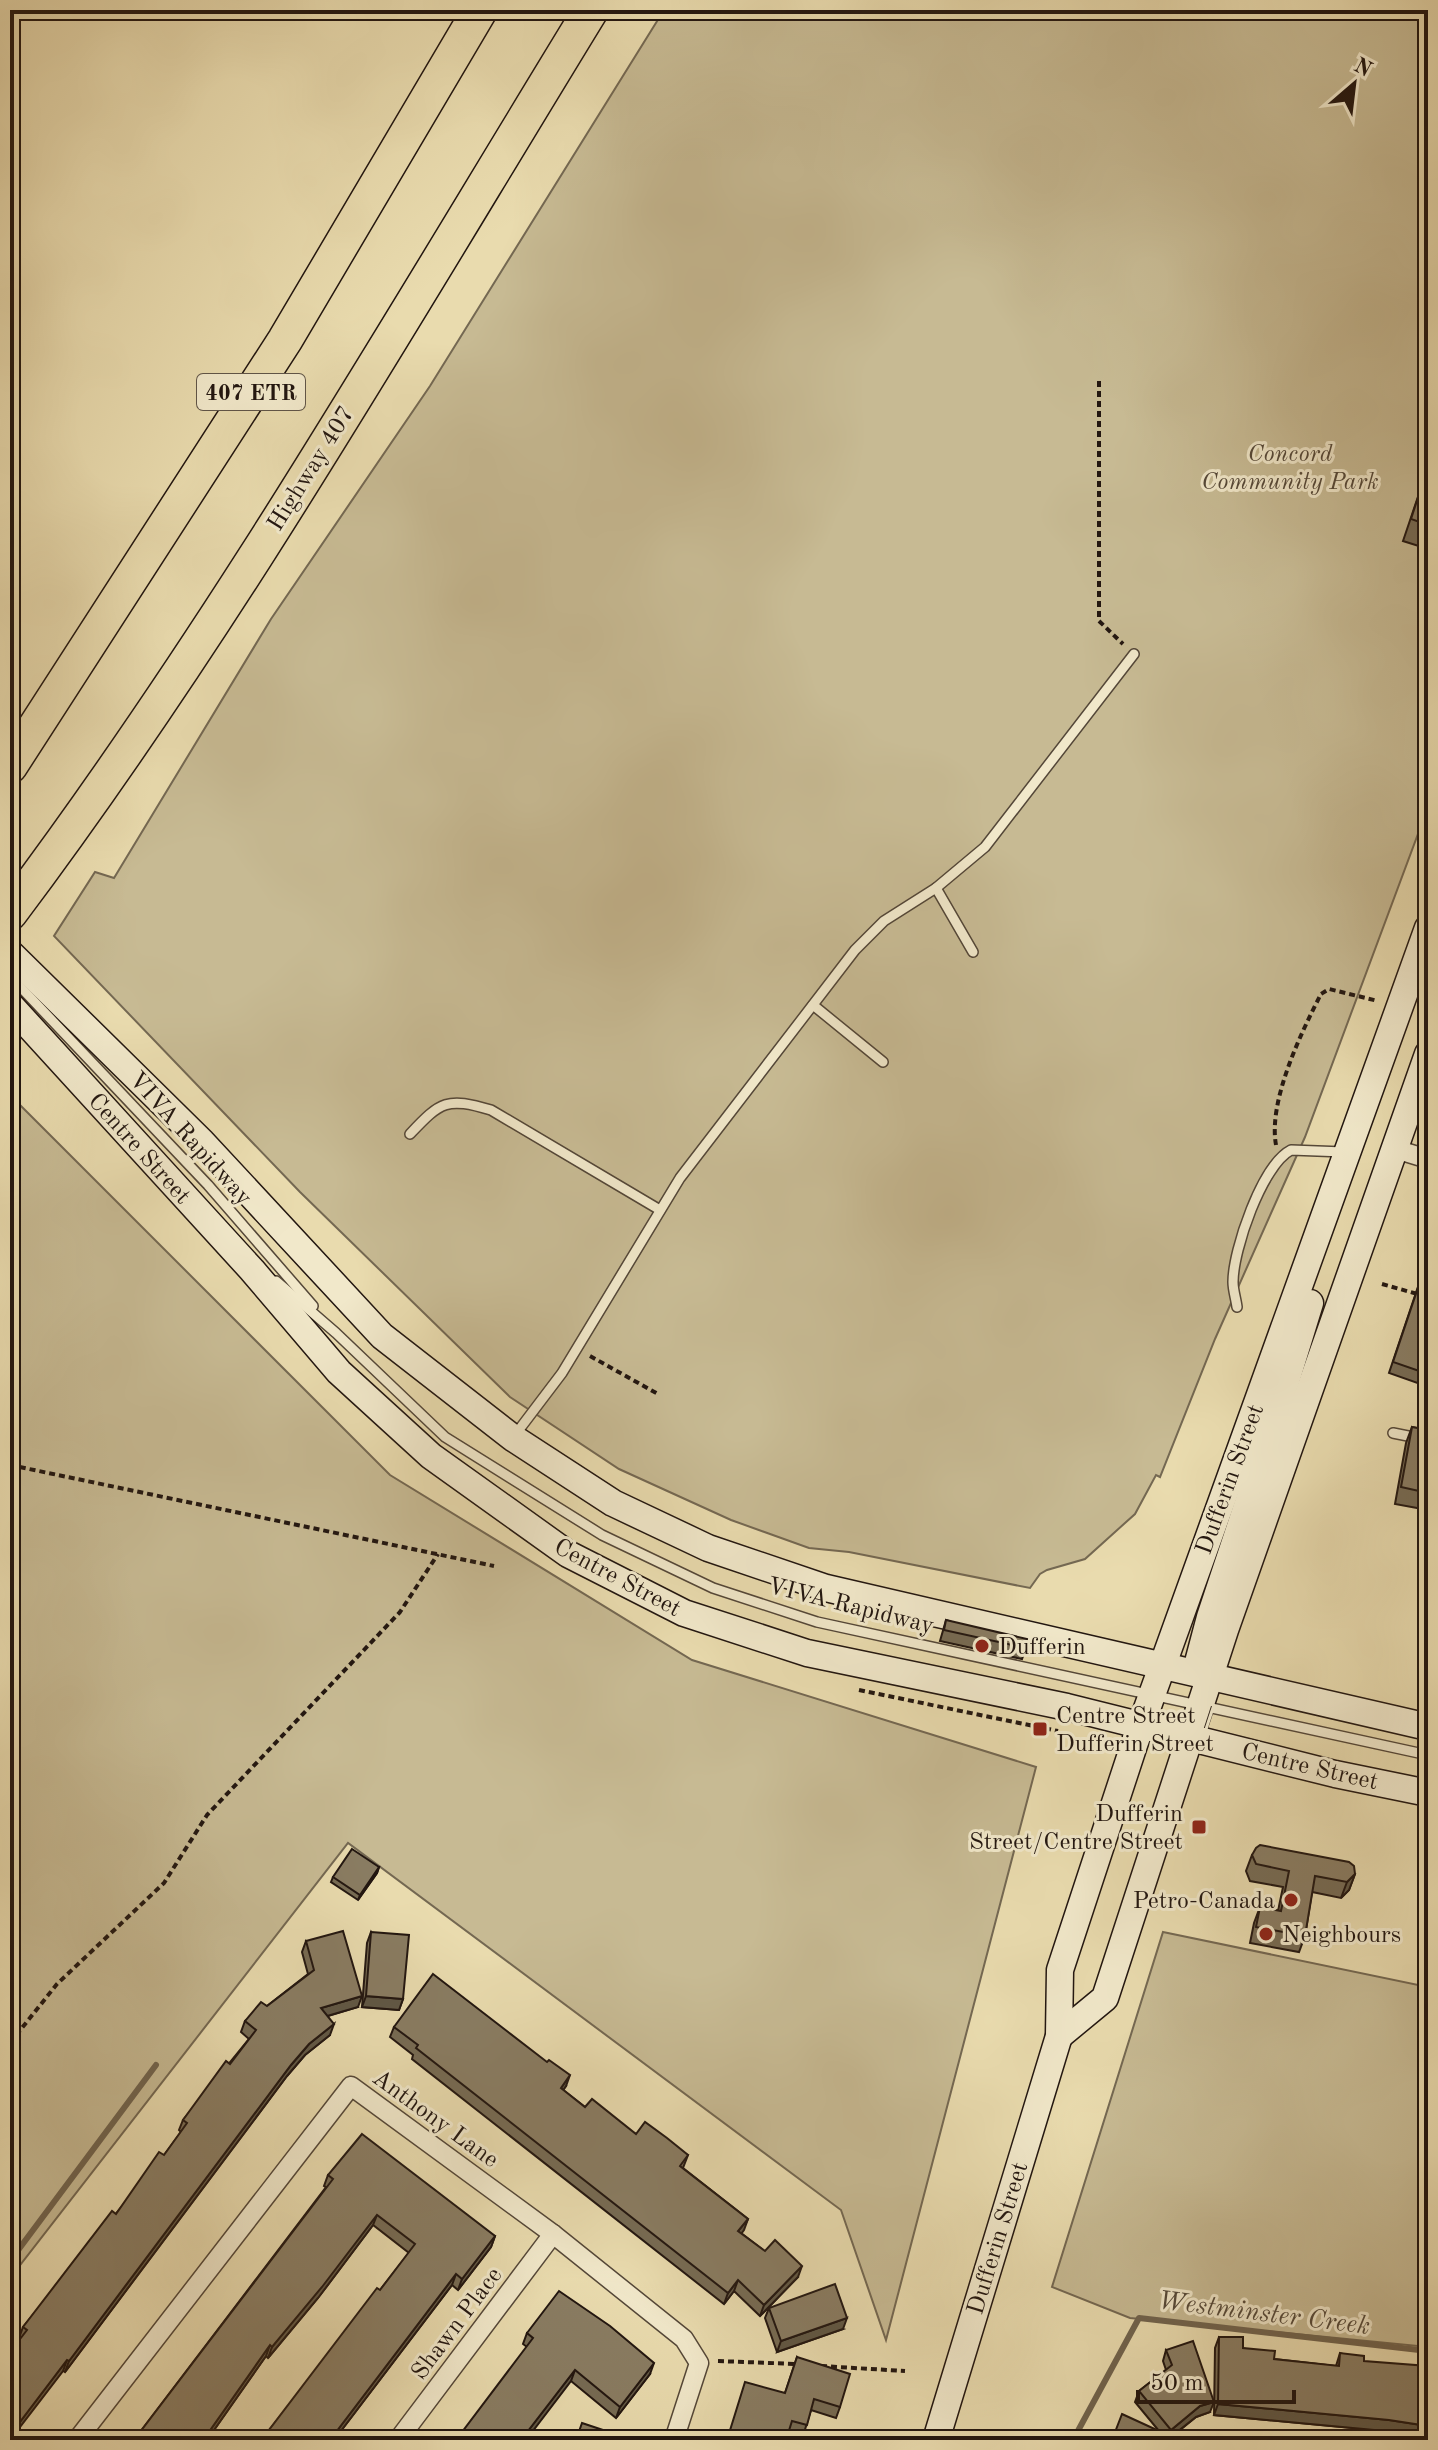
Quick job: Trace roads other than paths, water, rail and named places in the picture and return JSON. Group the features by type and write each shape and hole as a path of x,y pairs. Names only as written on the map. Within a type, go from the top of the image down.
{"highway":[{"name":"407 ETR","path":"10,766 285,340 480,10"},
{"name":"Highway 407","path":"10,913 106,783 293,496 591,10"}],"main road":[{"name":"Dufferin Street","path":"936,2440 1059,2036 1060,1970 1141,1724 1428,928"},
{"name":"Centre Street","path":"10,953 202,1142 382,1336 513,1438 613,1503 708,1548 826,1588 1428,1727"},
{"name":"Centre Street","path":"10,1005 351,1383 431,1456 568,1554 684,1613 807,1653 1141,1724 1255,1754 1428,1793"},
{"name":"Dufferin Street","path":"1059,2036 1105,1998 1200,1705 1203,1675 1428,1054"},
{"path":"1203,1675 1207,1625 1316,1283 1344,1160"},
{"path":"1200,1705 1210,1724 1229,1741 1255,1754"}],"street":[{"path":"1395,1149 1428,1159"},
{"name":"Anthony Lane","path":"77,2440 351,2086 553,2234 684,2339 699,2363 674,2440"},
{"name":"Shawn Place","path":"398,2440 553,2234"}],"lane":[{"path":"513,1438 562,1373 680,1178 855,950 884,921 936,888 985,847 1134,654"},
{"path":"936,888 973,952"},
{"name":"VIVA Rapidway","path":"10,976 208,1185 336,1333"},
{"path":"813,1005 883,1062"},
{"path":"410,1134 430,1112 448,1103 461,1101 491,1110 660,1210"},
{"path":"1237,1307 1233,1281 1243,1235 1259,1195 1279,1160 1291,1150 1344,1160"},
{"name":"VIVA Rapidway","path":"207,1221 336,1333 445,1437 602,1535 713,1588 817,1622 1428,1755"},
{"path":"1393,1433 1428,1440"}],"waterway":[{"path":"10,2261 156,2065"},
{"name":"Westminster Creek","path":"1073,2440 1139,2318 1428,2351"}],"place":[{"name":"Dufferin","path":"982,1646"},
{"name":"Centre Street / Dufferin Street","path":"1040,1729"},
{"name":"Dufferin Street/Centre Street","path":"1199,1827"},
{"name":"Petro-Canada","path":"1291,1900"},
{"name":"Neighbours","path":"1266,1934"}],"park label":[{"name":"Concord Community Park","path":"1290,467"}]}
